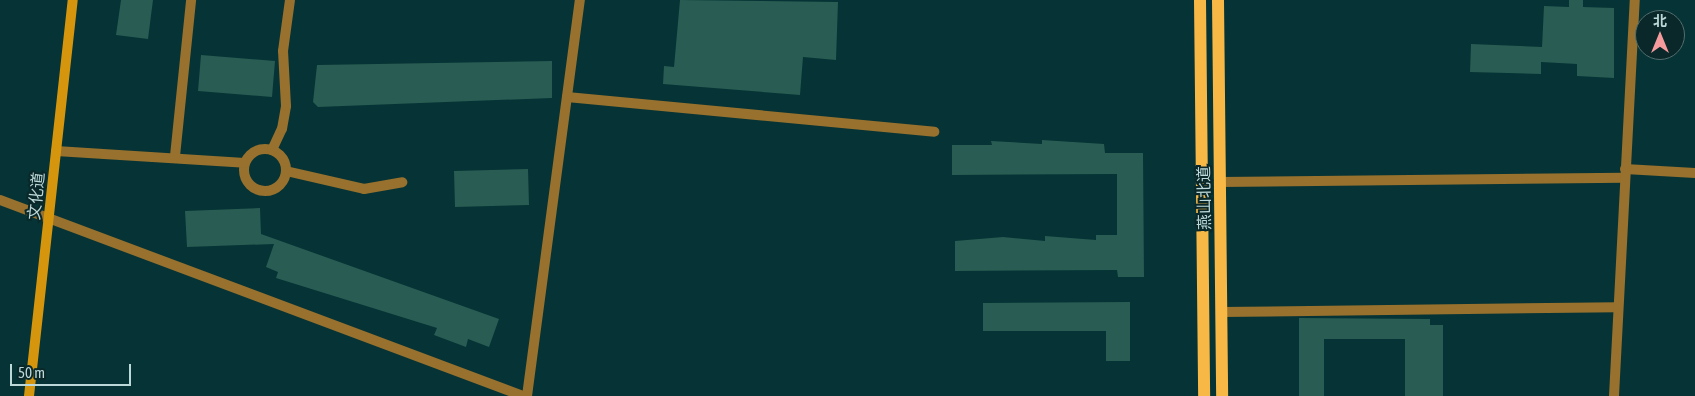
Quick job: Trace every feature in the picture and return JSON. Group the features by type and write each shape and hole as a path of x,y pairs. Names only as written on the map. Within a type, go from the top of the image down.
{"main road":[{"name":"文化道","path":"28,396 74,0"},
{"name":"燕山北道","path":"1200,0 1204,396"},
{"name":"燕山北道","path":"1218,0 1222,396"}],"street":[{"path":"175,156 191,0"},
{"path":"272,150 282,129 286,106 283,51 290,0"},
{"path":"0,200 48,220 525,396 580,0"},
{"path":"1614,396 1617,307 1635,0"},
{"path":"567,97 934,132"},
{"path":"56,150 175,156 245,163"},
{"path":"258,150 272,150 284,160 286,172 276,188 260,190 248,183 245,163 258,150"},
{"path":"286,172 364,189 402,182"},
{"path":"1220,182 1695,173"},
{"path":"1221,312 1617,307"}],"building":[{"path":"121,0 153,0 148,39 116,35"},
{"path":"680,0 838,2 836,60 803,57 800,95 663,84 664,66 674,67"},
{"path":"1569,0 1583,0 1583,7 1614,8 1614,78 1577,76 1577,64 1541,62 1541,74 1470,72 1471,44 1542,47 1544,6 1569,7"},
{"path":"201,55 275,61 272,97 198,91"},
{"path":"552,61 552,98 318,107 313,102 317,65"},
{"path":"1042,140 1104,144 1105,153 1143,153 1144,277 1118,277 1117,270 955,271 955,241 1003,237 1045,241 1045,236 1096,240 1096,235 1117,235 1117,174 952,175 952,145 992,145 991,141 1042,144"},
{"path":"528,169 529,205 455,207 454,171"},
{"path":"260,208 261,234 499,319 489,347 468,339 466,347 434,335 437,328 276,278 278,272 266,267 274,244 187,247 185,211"},
{"path":"1130,302 1130,361 1106,361 1106,331 983,331 983,303"},
{"path":"1299,318 1430,319 1430,325 1443,325 1443,396 1405,396 1405,339 1324,339 1324,396 1299,396"}]}
